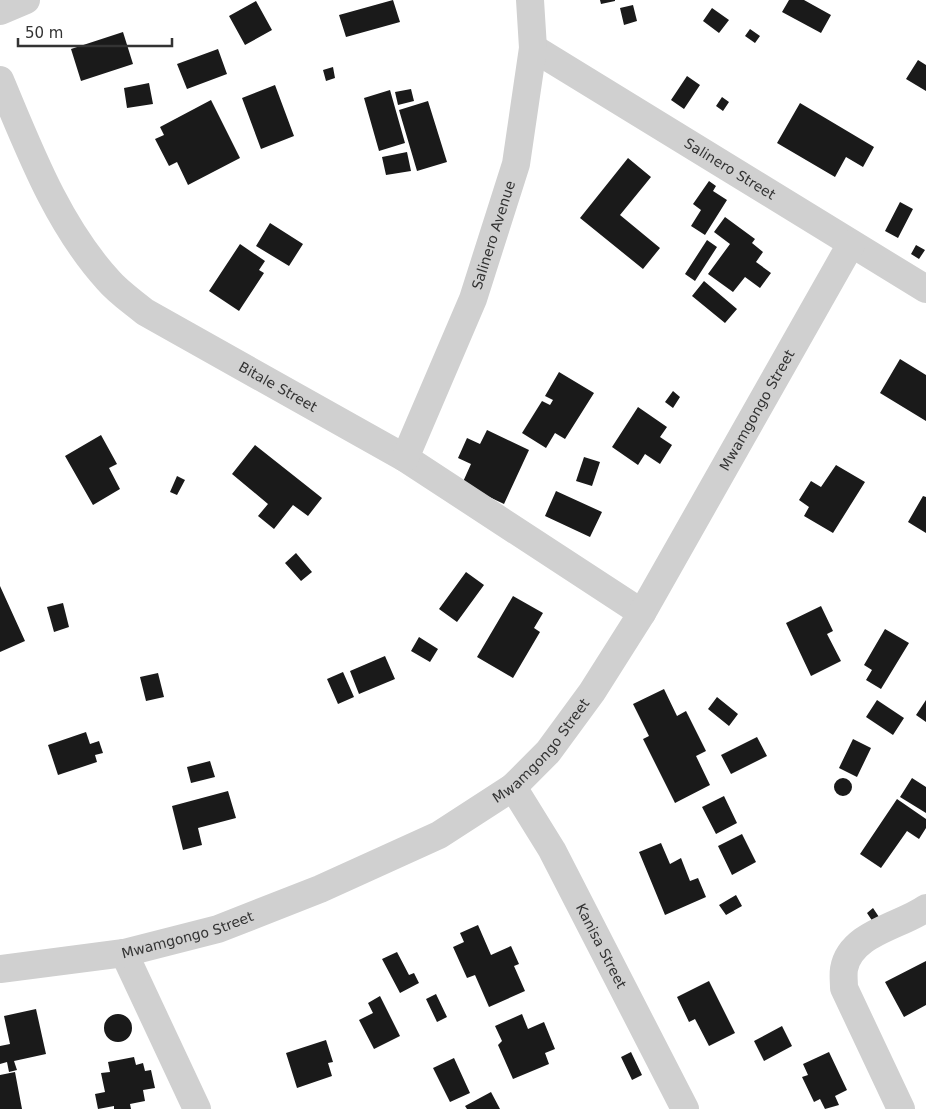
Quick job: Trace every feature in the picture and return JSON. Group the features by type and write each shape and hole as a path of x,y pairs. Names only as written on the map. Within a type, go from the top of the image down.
{"street":[{"path":"0,11 26,0"},
{"name":"Salinero Avenue","path":"405,458 476,290 516,164 534,48 530,0"},
{"name":"Salinero Street","path":"534,48 926,290"},
{"name":"Bitale Street","path":"0,80 58,209 81,246 108,281 145,312 190,339 405,458 642,613"},
{"name":"Mwamgongo Street","path":"0,969 124,953 218,929 320,889 439,835 513,787 548,752 592,692 642,613 851,244"},
{"name":"Kanisa Street","path":"513,787 552,850 685,1109"},
{"path":"901,1109 844,988 844,969 849,955 865,940 926,908"},
{"path":"124,953 197,1109"}],"building":[{"path":"393,0 400,22 346,37 339,15"},
{"path":"600,0 615,0 615,1 601,4"},
{"path":"789,0 804,0 831,15 821,33 782,12"},
{"path":"256,1 272,30 245,45 229,16"},
{"path":"633,5 637,21 624,25 620,8"},
{"path":"712,8 729,20 719,33 703,21"},
{"path":"750,29 760,36 755,43 745,36"},
{"path":"123,32 133,64 81,81 71,49"},
{"path":"218,49 227,74 187,89 177,64"},
{"path":"918,60 926,65 926,91 906,79"},
{"path":"333,67 335,78 326,81 323,70"},
{"path":"687,76 700,85 684,109 671,100"},
{"path":"149,83 153,104 127,108 124,88"},
{"path":"275,85 294,136 261,149 242,98"},
{"path":"411,89 414,101 398,105 395,92"},
{"path":"390,90 405,143 379,151 364,98"},
{"path":"722,97 729,102 723,111 716,106"},
{"path":"211,100 240,158 188,185 177,162 169,166 155,139 164,135 160,127"},
{"path":"428,101 447,162 417,171 399,110"},
{"path":"800,103 874,147 863,167 846,157 835,177 777,143"},
{"path":"407,152 411,171 386,175 382,157"},
{"path":"628,158 651,177 620,215 660,248 643,269 580,218"},
{"path":"709,181 716,186 713,191 727,200 705,235 691,226 701,210 693,204"},
{"path":"900,202 913,209 898,238 885,231"},
{"path":"725,217 755,239 752,243 763,252 756,262 771,273 760,288 745,277 733,292 708,274 730,244 714,232"},
{"path":"270,223 303,244 289,266 256,246"},
{"path":"707,240 717,247 695,281 685,274"},
{"path":"240,244 265,261 259,270 264,273 239,311 209,291"},
{"path":"916,245 925,250 919,259 911,254"},
{"path":"704,281 737,309 725,323 692,296"},
{"path":"900,359 926,375 926,421 880,393"},
{"path":"559,372 594,393 565,439 555,433 546,448 522,433 542,401 550,405 553,400 545,396"},
{"path":"673,391 680,397 673,408 665,402"},
{"path":"638,407 667,427 660,437 672,445 660,464 645,454 638,465 612,447"},
{"path":"487,430 529,450 504,504 462,484 471,464 458,458 467,438 480,444"},
{"path":"101,435 117,464 109,468 120,489 93,505 65,456"},
{"path":"255,445 322,498 308,516 293,505 274,529 258,516 268,504 232,474"},
{"path":"584,457 600,462 592,486 576,481"},
{"path":"836,465 865,482 833,533 804,516 809,507 799,500 811,481 821,487"},
{"path":"177,476 185,480 177,495 170,492"},
{"path":"556,491 602,512 590,537 545,516"},
{"path":"923,496 926,497 926,533 908,522"},
{"path":"296,553 312,572 301,581 285,563"},
{"path":"466,572 484,585 457,622 439,609"},
{"path":"0,586 25,641 0,652"},
{"path":"513,596 543,613 534,628 540,632 513,678 477,657"},
{"path":"63,603 69,627 54,632 47,607"},
{"path":"821,606 833,631 827,634 841,661 811,676 786,623"},
{"path":"885,629 909,643 881,689 866,680 872,670 864,665"},
{"path":"419,637 438,649 430,662 411,651"},
{"path":"385,656 395,679 359,694 350,671"},
{"path":"343,672 354,697 338,704 327,679"},
{"path":"158,673 164,697 146,701 140,677"},
{"path":"664,689 677,716 686,711 706,751 696,756 710,785 675,803 643,739 649,736 633,704"},
{"path":"717,697 738,714 729,726 708,709"},
{"path":"877,700 904,718 893,735 866,717"},
{"path":"926,700 926,722 916,715"},
{"path":"86,732 90,744 99,741 103,753 95,755 97,762 58,775 48,745"},
{"path":"757,737 767,756 731,774 721,755"},
{"path":"853,739 871,748 857,777 839,768"},
{"path":"210,761 215,777 191,783 187,767"},
{"path":"843,778 849,781 852,787 849,793 843,796 837,793 834,787 837,781"},
{"path":"912,778 926,787 926,813 900,797"},
{"path":"228,791 236,818 198,828 202,845 183,850 172,806"},
{"path":"724,796 737,823 716,834 702,807"},
{"path":"897,799 926,819 926,828 919,839 907,831 881,868 860,854"},
{"path":"742,834 756,862 732,875 718,846"},
{"path":"661,843 670,864 681,858 690,881 698,878 706,897 665,915 639,852"},
{"path":"736,895 742,906 726,915 719,905"},
{"path":"873,908 879,917 873,922 867,913"},
{"path":"478,925 491,955 511,946 519,964 514,966 525,991 489,1007 475,975 467,978 453,947 464,942 460,933"},
{"path":"397,952 409,975 414,973 419,983 400,993 382,959"},
{"path":"926,961 926,1005 904,1017 885,982"},
{"path":"709,981 735,1033 709,1046 695,1019 689,1022 677,997"},
{"path":"436,994 447,1017 437,1022 426,999"},
{"path":"380,996 400,1036 374,1049 359,1020 373,1013 368,1003"},
{"path":"36,1009 46,1054 14,1061 17,1070 9,1072 7,1062 0,1064 0,1046 10,1044 4,1016"},
{"path":"118,1014 128,1018 132,1028 128,1038 118,1042 108,1038 104,1028 108,1018"},
{"path":"522,1014 528,1029 544,1022 555,1049 545,1053 549,1064 513,1079 498,1045 502,1041 495,1026"},
{"path":"782,1026 792,1046 764,1061 754,1041"},
{"path":"326,1040 333,1062 328,1063 332,1076 297,1088 286,1053"},
{"path":"631,1052 642,1075 632,1080 621,1057"},
{"path":"829,1052 847,1090 835,1096 839,1105 825,1109 820,1099 814,1102 802,1077 808,1075 803,1064"},
{"path":"134,1057 136,1065 143,1063 145,1071 151,1070 155,1088 143,1090 145,1101 130,1104 131,1109 114,1109 114,1106 98,1109 95,1094 105,1092 101,1073 110,1072 108,1062"},
{"path":"454,1058 470,1093 450,1102 433,1068"},
{"path":"15,1072 22,1109 0,1109 0,1075"},
{"path":"491,1092 500,1109 467,1109 465,1106"}]}
